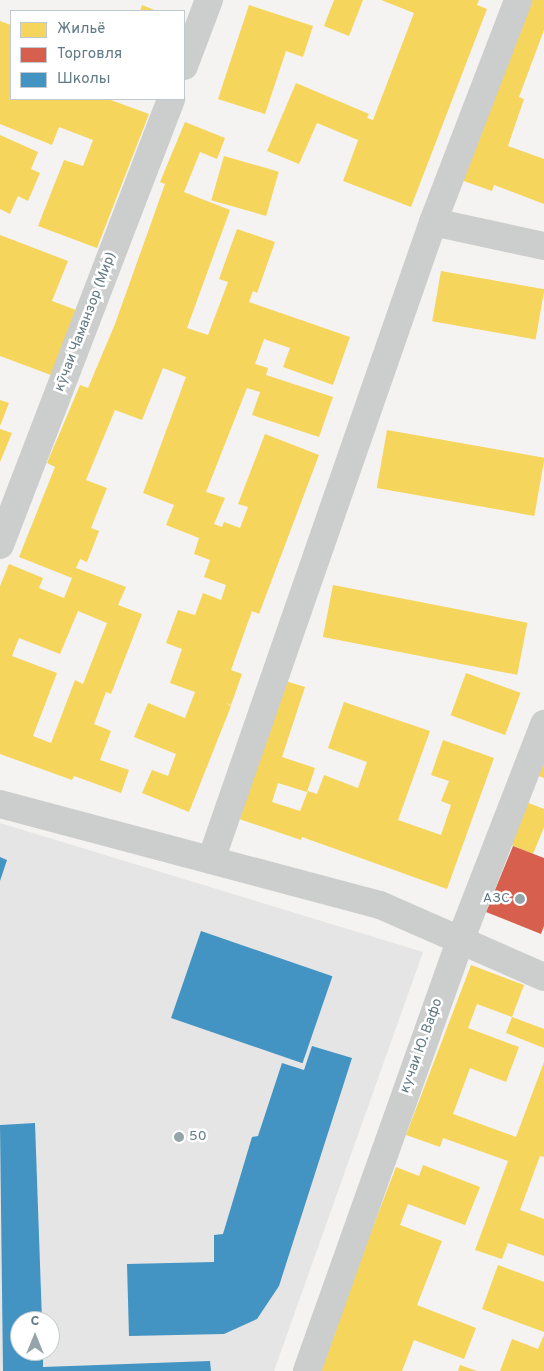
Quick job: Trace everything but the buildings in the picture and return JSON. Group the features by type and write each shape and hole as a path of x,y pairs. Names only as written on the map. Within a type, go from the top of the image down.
{"street":[{"path":"185,63 209,0"},
{"path":"211,860 433,222 518,0"},
{"name":"кӯчаи Чаманзор (Мир)","path":"0,545 171,100"},
{"path":"433,222 544,246"},
{"name":"кучаи Ю. Вафо","path":"307,1371 460,940 544,724"},
{"path":"0,804 380,905 544,977"}],"shaded area":[{"name":"50","path":"0,823 423,952 274,1371 0,1371"}],"place":[{"name":"АЗС","path":"520,899"},
{"name":"50","path":"179,1137"}]}
